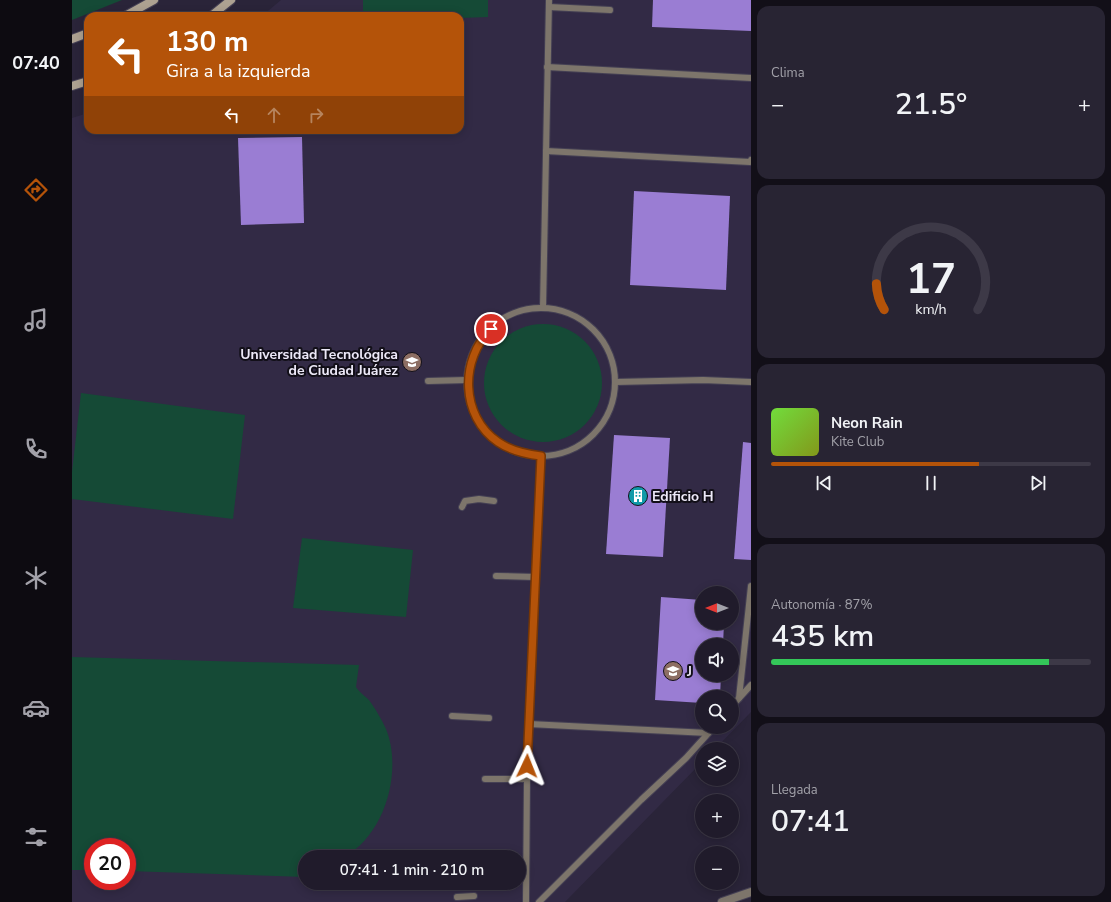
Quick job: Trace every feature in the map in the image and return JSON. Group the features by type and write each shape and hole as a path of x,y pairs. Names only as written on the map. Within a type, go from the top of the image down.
{"main road":[{"path":"132,12 154,0"},
{"path":"216,12 231,0"},
{"path":"72,39 84,34"},
{"path":"72,86 84,82"}],"street":[{"path":"722,902 751,892"}],"lane":[{"path":"543,308 549,0"},
{"path":"549,7 610,10"},
{"path":"547,67 751,78"},
{"path":"546,151 750,162 751,160"},
{"path":"543,308 565,312 585,322 591,328 601,339 612,359 615,382 613,401 605,419 593,435 578,447 560,454 541,456 518,452 497,441 481,425 471,403 467,380 472,357 479,344 483,337 499,321 520,311 543,308"},
{"path":"428,381 467,380"},
{"path":"615,382 703,380 751,382"},
{"path":"526,902 527,779 541,456"},
{"path":"462,507 465,501 473,499 494,500"},
{"path":"496,576 535,577"},
{"path":"739,698 751,586"},
{"path":"739,698 751,685"},
{"path":"452,716 489,718"},
{"path":"529,724 695,732"},
{"path":"539,902 641,800 686,758 707,734"},
{"path":"485,779 527,779"},
{"path":"456,897 474,896"}],"shaded area":[{"name":"Universidad Tecnológica de Ciudad Juárez","path":"281,0 751,0 751,712 739,724 739,690 695,690 695,734 730,734 722,742 695,742 695,769 565,902 72,902 72,118 84,114 84,134 464,134 464,12 267,12"}],"green space":[{"path":"72,0 122,0 92,12 84,12 84,15 72,20"},
{"path":"363,0 488,0 488,17 464,18 464,12 363,12"},
{"path":"543,324 566,328 585,341 598,360 602,383 598,406 585,425 566,438 543,442 520,438 501,425 488,406 484,383 488,360 501,341 520,328"},
{"path":"81,393 245,415 233,519 72,499 72,472"},
{"path":"302,538 413,550 406,617 293,608"},
{"path":"72,657 359,665 356,687 369,700 386,729 391,746 392,764 391,782 387,800 380,818 370,834 354,850 298,850 298,877 136,871 136,838 84,838 84,870 72,870"}],"building":[{"path":"653,0 751,0 751,31 652,27"},
{"path":"302,137 304,223 241,225 238,138"},
{"path":"634,191 730,196 726,290 630,285"},
{"name":"Edificio H","path":"614,435 670,438 663,557 606,554"},
{"path":"743,442 751,443 751,560 734,559"},
{"path":"661,597 695,599 695,630 724,630 723,638 695,638 695,682 721,682 720,690 695,690 695,703 655,700"}],"place":[{"name":"Universidad Tecnológica de Ciudad Juárez","path":"412,362"},
{"name":"Edificio H","path":"638,496"},
{"name":"J","path":"673,671"}],"route":[{"path":"491,329 483,337 472,357 467,380 471,403 481,425 497,441 518,452 541,456 527,766"}]}
